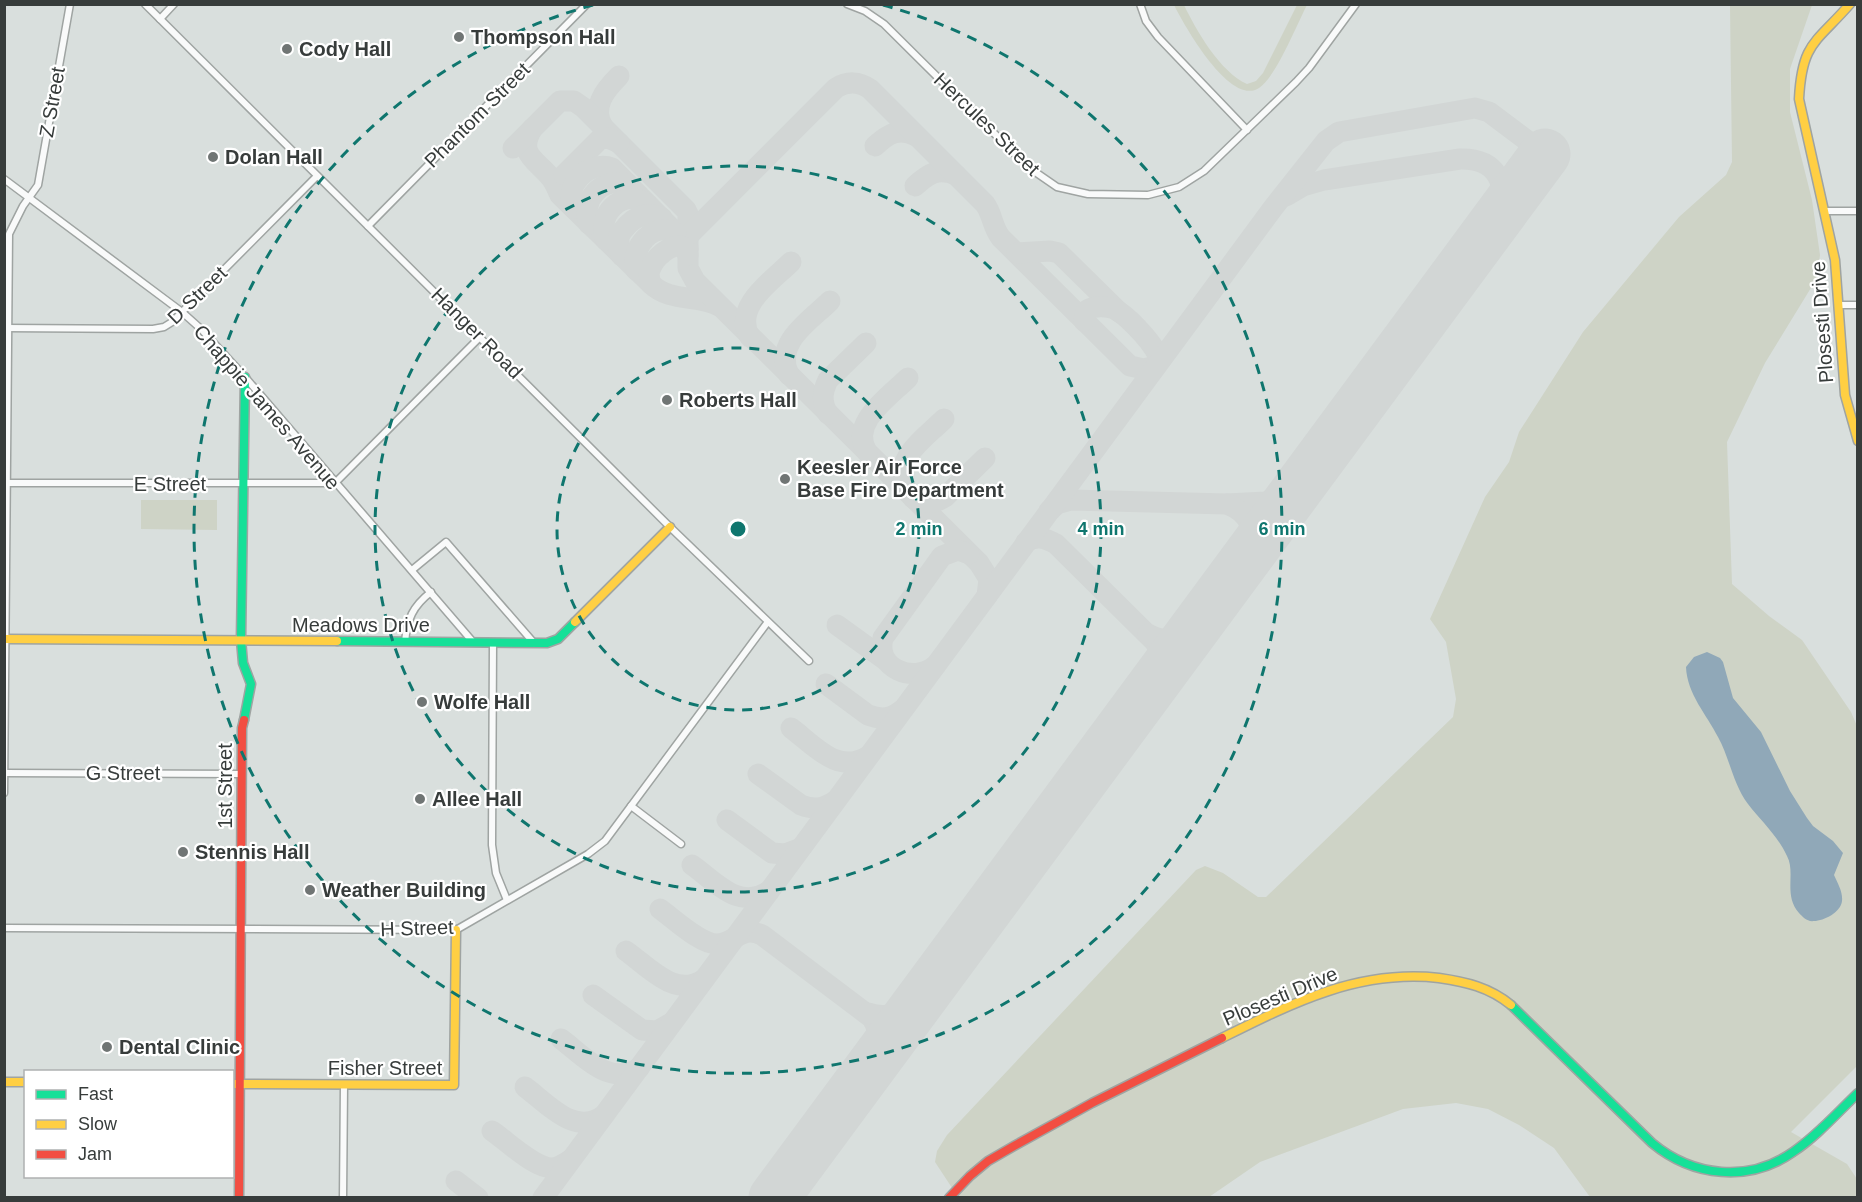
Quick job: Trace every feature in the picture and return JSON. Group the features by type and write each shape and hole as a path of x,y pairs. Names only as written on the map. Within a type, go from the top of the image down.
{"street":[{"name":"Z Street","path":"4,793 6,328 9,234 38,185 70,4"},
{"name":"Hanger Road","path":"145,4 670,527 809,661"},
{"path":"160,19 174,4"},
{"name":"Phantom Street","path":"368,226 587,4"},
{"name":"Hercules Street","path":"847,4 865,11 884,24 1045,180 1065,189 1089,194 1126,195 1148,195 1172,190 1204,171 1309,68 1356,4"},
{"path":"1140,4 1146,21 1158,38 1246,130"},
{"name":"Plosesti Drive","path":"1850,4 1836,21 1816,38 1804,58 1799,99 1835,261 1840,305 1841,378 1846,408 1857,441"},
{"name":"D Street","path":"6,328 153,329 164,327 182,312 318,176"},
{"name":"Chappie James Avenue","path":"4,179 182,312 201,329 245,377 473,643"},
{"path":"1825,211 1857,211"},
{"path":"1840,305 1857,305"},
{"path":"335,483 480,337"},
{"name":"1st Street","path":"239,1197 236,1084 242,719 251,684 243,663 241,640 245,377"},
{"name":"E Street","path":"6,483 335,483"},
{"name":"Meadows Drive","path":"5,639 547,643 558,639 670,527"},
{"path":"412,570 446,542 534,643"},
{"path":"405,642 413,609 431,592"},
{"name":"H Street","path":"4,928 456,930 588,854 605,841 767,622"},
{"path":"493,643 492,845 496,873 507,900"},
{"name":"G Street","path":"4,772 242,774"},
{"path":"631,806 681,844"},
{"name":"Fisher Street","path":"236,1084 454,1085 456,930"},
{"name":"Plosesti Drive","path":"949,1197 988,1161 1119,1088 1318,994 1342,985 1396,975 1454,981 1487,989 1515,1008 1593,1087 1660,1150 1684,1165 1709,1172 1734,1174 1759,1170 1782,1160 1806,1142 1857,1093"},
{"path":"4,1082 24,1083"},
{"path":"344,1084 344,1197"}],"shaded area":[{"path":"1174,5 1184,5 1202,38 1218,60 1227,70 1247,84 1256,81 1263,73 1297,5 1307,5 1286,50 1266,82 1259,88 1247,91 1235,86 1209,61"},
{"path":"1730,5 1812,5 1790,69 1790,112 1812,200 1820,255 1817,278 1765,363 1727,442 1732,584 1769,616 1802,640 1851,712 1857,726 1857,1066 1791,1132 1847,1164 1857,1179 1857,1197 1590,1197 1554,1148 1519,1125 1488,1109 1456,1103 1403,1109 1260,1162 1209,1197 958,1197 935,1162 937,1151 947,1135 1196,870 1205,866 1223,873 1258,897 1266,897 1453,717 1456,699 1446,642 1430,619 1485,497 1509,462 1519,432 1583,332 1679,217 1726,175 1732,162"},
{"path":"141,500 217,500 217,530 141,529"}],"water":[{"path":"1707,652 1720,658 1723,662 1733,698 1761,732 1790,791 1807,818 1843,853 1834,875 1841,891 1842,901 1839,909 1827,918 1809,921 1794,906 1787,856 1774,835 1743,796 1722,745 1698,704 1687,677 1686,667 1694,657"}],"taxiway":[{"path":"603,127 598,113 601,99 619,76"},
{"path":"688,236 836,88 849,83 862,84 870,89 985,204 1001,238 1130,366 1144,369 1156,366"},
{"path":"513,148 560,101 574,101 584,108 686,210 688,214 688,268 695,281 979,563 989,579 987,596"},
{"path":"543,1198 1273,208 1326,141 1339,132 1475,108 1489,112 1545,154"},
{"path":"532,129 528,138 528,151 551,178 560,195 651,284 667,294 711,302 719,306"},
{"path":"875,146 894,133 904,132 916,136"},
{"path":"564,175 600,139 608,138 619,143"},
{"path":"1286,196 1303,186 1324,180 1460,159 1472,160 1491,168 1501,183 1502,203 1499,215"},
{"path":"574,208 571,200 572,192 580,177 595,168 603,166 612,168 679,236 688,249"},
{"path":"915,186 934,173 944,172 956,175"},
{"path":"589,224 588,206 596,192 610,184 628,184"},
{"path":"606,240 604,221 613,206 629,199 647,204"},
{"path":"622,256 619,249 619,236 627,225 643,216 662,218"},
{"path":"636,270 636,253 645,238 659,230 676,233"},
{"path":"651,284 650,270 664,252 679,246 684,247 688,255"},
{"path":"1017,253 1050,251 1059,253 1119,312"},
{"path":"750,337 746,326 746,315 750,305 765,286 791,262"},
{"path":"789,375 785,363 790,343 804,325 830,301"},
{"path":"1084,321 1086,311 1093,308 1115,309 1129,320 1149,342 1158,355 1159,361"},
{"path":"828,414 823,397 828,380 866,343"},
{"path":"867,452 863,441 863,431 867,421 882,402 908,378"},
{"path":"906,491 903,479 906,459 919,442 944,419"},
{"path":"913,498 933,502 945,497 985,458"},
{"path":"1227,504 1266,502 1302,485"},
{"path":"1049,511 1057,504 1071,500 1227,504 1243,513 1250,525 1249,557"},
{"path":"1026,542 1041,538 1056,544 1154,641 1163,656 1164,664 1161,673"},
{"path":"935,666 916,673 898,670 885,658 882,649 883,638 942,556 958,550 969,554"},
{"path":"837,625 884,659"},
{"path":"1148,634 1170,639 1191,632"},
{"path":"826,684 868,715 886,718 902,710"},
{"path":"791,728 818,750 837,760 857,761 868,756"},
{"path":"758,774 801,805 818,808 835,801"},
{"path":"727,820 772,853 785,854 801,848"},
{"path":"692,865 719,886 738,896 748,898 769,891"},
{"path":"660,909 695,936 710,943 724,943 749,932 762,935 872,1018 880,1037 878,1056"},
{"path":"626,951 654,973 673,983 694,984 704,979"},
{"path":"593,995 642,1030 657,1031 671,1023"},
{"path":"868,1013 880,1016 892,1015 916,1005"},
{"path":"561,1039 588,1061 607,1072 628,1073 639,1068"},
{"path":"525,1087 552,1109 572,1120 593,1121 604,1115"},
{"path":"492,1131 530,1159 546,1167 553,1168 570,1160"},
{"path":"456,1181 478,1198"}],"runway":[{"path":"774,1198 1545,154"}],"traffic: fast":[{"path":"244,720 251,684 243,663 241,640 245,377"},
{"path":"337,641 547,643 558,639 575,622"},
{"path":"1511,1005 1652,1143 1685,1163 1703,1169 1740,1172 1776,1162 1810,1139 1858,1093"}],"traffic: slow":[{"path":"1850,4 1820,36 1807,54 1803,66 1799,99 1835,260 1845,395 1858,441"},
{"path":"575,622 670,527"},
{"path":"4,639 337,641"},
{"path":"234,1084 454,1085 456,930"},
{"path":"1222,1038 1300,1001 1354,984 1381,979 1410,977 1459,981 1486,990 1511,1005"},
{"path":"4,1082 24,1082"}],"traffic: jam":[{"path":"239,1198 242,728 244,720"},
{"path":"949,1198 988,1161 1092,1103 1222,1038"}],"place":[{"name":"Thompson Hall","path":"459,37"},
{"name":"Cody Hall","path":"287,49"},
{"name":"Dolan Hall","path":"213,157"},
{"name":"Roberts Hall","path":"667,400"},
{"name":"Keesler Air Force Base Fire Department","path":"785,479"},
{"name":"Wolfe Hall","path":"422,702"},
{"name":"Allee Hall","path":"420,799"},
{"name":"Stennis Hall","path":"183,852"},
{"name":"Weather Building","path":"310,890"},
{"name":"Dental Clinic","path":"107,1047"}]}
